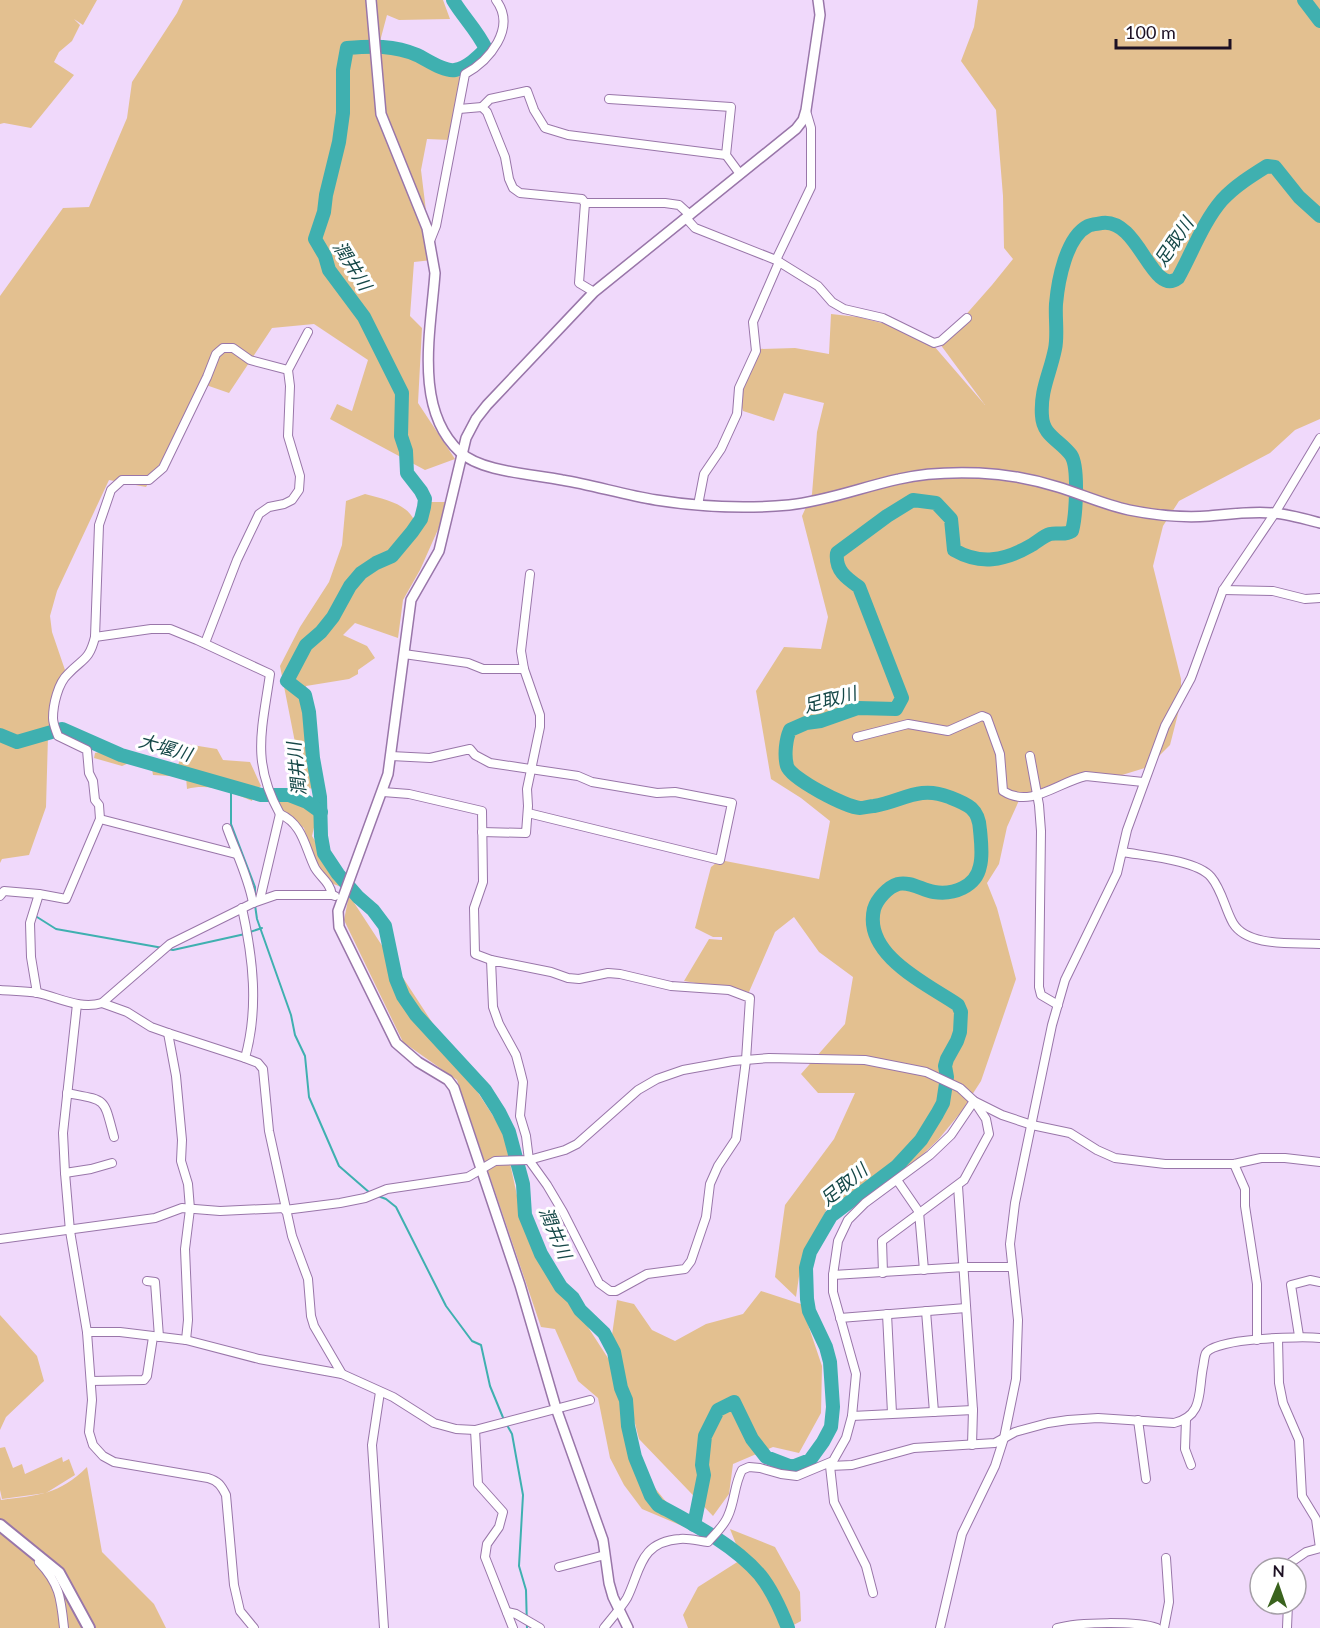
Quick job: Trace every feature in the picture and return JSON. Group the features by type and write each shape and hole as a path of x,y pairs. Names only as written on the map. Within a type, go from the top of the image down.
{"main road":[{"path":"0,1525 59,1573 89,1628"}],"street":[{"path":"371,0 381,114 427,228 435,273 429,389 440,427 462,455 489,467 577,482 655,500 698,505 748,507 802,503 902,478 943,473 980,473 1055,486 1128,509 1162,514 1206,516 1275,513 1320,523"},
{"path":"430,241 436,225 465,74 482,62 498,44 502,31 502,10 496,0"},
{"path":"628,1628 609,1583 603,1540 556,1408 520,1285 454,1088 448,1080 418,1062 396,1044 339,927 338,920 343,896 383,792 391,756 411,600 439,551 466,438 487,405 594,292 796,129 803,120 806,110 820,15 818,0"},
{"path":"459,109 483,107 490,99 526,91 545,128 568,135 726,154"},
{"path":"609,99 731,108 726,154 740,174"},
{"path":"483,107 505,157 509,179 513,188 520,193 582,198 585,202 679,205 695,228 778,261 818,286 832,302 844,309 883,318 934,343 941,341 967,318"},
{"path":"698,505 704,474 721,449 737,414 739,388 756,351 753,322 811,187 811,128 806,110"},
{"path":"585,202 579,283 594,292"},
{"path":"205,643 237,560 260,514 269,507 292,500 299,490 300,476 288,436 290,386 288,370 308,332"},
{"path":"0,896 4,891 66,899 100,819 99,805 94,800 87,750 58,736 54,723 55,701 65,676 84,662 90,654 95,638 99,525 111,490 122,480 149,480 163,468 216,354 223,348 233,348 250,360 288,370"},
{"path":"940,1628 962,1534 995,1466 1004,1438 1016,1379 1018,1320 1010,1244 1015,1203 1052,1025 1065,980 1087,931 1107,895 1123,852 1127,830 1143,782 1165,726 1191,678 1223,590 1275,513 1320,438"},
{"path":"482,831 526,833 527,789 540,727 540,715 524,669 522,651 530,574"},
{"path":"1223,590 1273,591 1305,599 1320,598"},
{"path":"95,638 151,629 170,629 270,674 261,748 261,768 267,788 278,810 299,830 315,868 328,883 332,895"},
{"path":"404,654 468,663 483,669 524,669"},
{"path":"857,737 908,724 948,731 982,716 987,718 1000,754 1003,791 1010,795 1027,797 1038,795 1086,776 1143,782"},
{"path":"391,756 430,758 470,749 474,755 490,763 578,776 603,784 657,793 675,792 732,803 720,860 528,813"},
{"path":"1030,756 1038,795 1041,831 1039,987 1041,995 1058,1005"},
{"path":"383,792 409,794 482,811 483,882 474,908 475,954 491,960 551,972 568,978 579,979 609,973 620,974 688,989 729,990 750,998 746,1060 735,1138 710,1184 706,1217 686,1269 647,1274 624,1288 610,1291 599,1283 563,1212 547,1185 527,1160 526,1136 520,1116 522,1076 516,1056 499,1024 494,1007 491,960"},
{"path":"256,901 278,810"},
{"path":"100,819 236,854"},
{"path":"227,828 256,901"},
{"path":"1123,852 1195,866 1211,877 1234,926 1248,938 1320,944"},
{"path":"37,993 31,957 30,923 39,894"},
{"path":"0,990 37,993 90,1006 102,1002 170,944 256,901 276,895 343,896"},
{"path":"242,908 253,968 253,1022 245,1058"},
{"path":"102,1002 127,1012 151,1027 245,1058 258,1063 263,1069 269,1131 285,1209 308,1279 311,1316 314,1326 342,1374"},
{"path":"77,1004 63,1133 70,1230 87,1332 92,1400 89,1432 93,1445 103,1456 114,1462 208,1478 217,1481 222,1486 226,1495 234,1585 240,1611 254,1628"},
{"path":"168,1033 176,1076 182,1140 181,1161 188,1184 190,1209 185,1249 188,1320 186,1341"},
{"path":"0,1239 155,1218 175,1209 220,1211 285,1209 365,1198 387,1189 468,1178 495,1161 527,1160 577,1144 638,1090 657,1079 683,1070 746,1060 801,1058 865,1060 926,1072 960,1088 974,1101 986,1119 989,1134 964,1180 882,1241 884,1273"},
{"path":"67,1093 99,1099 105,1105 114,1137"},
{"path":"974,1101 1002,1115 1032,1125 1070,1133 1115,1158 1166,1164 1234,1164 1261,1158 1320,1162"},
{"path":"873,1593 866,1566 834,1502 831,1464 846,1438 852,1416 856,1374 833,1292 838,1241 848,1220 866,1203 930,1155 951,1136 974,1101"},
{"path":"65,1173 91,1169 112,1162"},
{"path":"1234,1164 1245,1189 1245,1206 1257,1284 1257,1340"},
{"path":"897,1180 919,1212 924,1269"},
{"path":"958,1186 973,1410 972,1445"},
{"path":"833,1275 965,1267 1011,1267"},
{"path":"1299,1336 1291,1285 1310,1280 1320,1282"},
{"path":"91,1381 144,1380 147,1376 156,1337 155,1282 147,1281"},
{"path":"840,1318 966,1308"},
{"path":"926,1311 934,1412"},
{"path":"887,1314 892,1413"},
{"path":"87,1332 120,1332 186,1341 259,1359 342,1374 393,1397 434,1423 456,1430 475,1430 590,1400"},
{"path":"604,1628 626,1599 639,1565 653,1548 666,1541 682,1538 708,1542 725,1522 737,1480 742,1470 749,1467 797,1476 831,1464 852,1465 914,1448 995,1443 1014,1432 1048,1423 1098,1418 1174,1423 1193,1414 1198,1403 1205,1354 1211,1348 1223,1344 1299,1336 1320,1338"},
{"path":"1278,1339 1279,1383 1283,1403 1299,1440 1302,1496 1316,1520 1320,1548 1300,1556"},
{"path":"380,1392 372,1445 384,1628"},
{"path":"852,1416 973,1410"},
{"path":"1186,1419 1185,1449 1191,1465"},
{"path":"1138,1420 1146,1479"},
{"path":"475,1430 478,1484 503,1512 499,1527 487,1544 485,1557 513,1628"},
{"path":"26,1548 48,1571 56,1584 61,1595 64,1628"},
{"path":"558,1568 605,1555"},
{"path":"1057,1628 1068,1625 1142,1624 1158,1628 1169,1602 1166,1558"},
{"path":"507,1612 540,1628"}],"shaded area":[{"path":"0,0 97,0 83,25 74,19 80,25 72,41 59,52 54,62 74,75 31,128 0,124"},
{"path":"183,0 443,0 450,19 399,20 387,15 379,45 463,78 450,140 427,139 421,170 432,260 414,262 410,316 422,328 418,403 455,459 425,470 330,419 337,404 352,411 368,360 314,324 272,328 229,393 206,385 146,487 109,480 57,591 50,616 52,632 65,670 51,729 32,736 48,736 46,807 29,855 2,859 0,863 0,296 63,208 89,207 127,118 132,82"},
{"path":"978,0 1320,0 1320,419 1295,430 1270,453 1179,501 1163,526 1153,566 1181,679 1181,702 1170,745 1148,767 1109,779 1059,782 1021,796 1007,827 999,864 987,883 997,908 1016,979 981,1081 961,1112 938,1140 919,1158 888,1183 827,1209 802,1256 796,1297 775,1277 785,1205 834,1139 855,1093 818,1093 801,1074 845,1024 853,977 819,952 794,917 775,932 749,992 684,981 709,939 722,940 722,937 713,937 695,928 711,867 720,860 819,879 830,821 801,798 771,779 756,691 784,647 821,649 828,617 802,516 812,494 817,432 824,403 784,393 774,421 743,411 739,397 759,349 795,348 829,354 831,314 858,317 886,324 934,346 985,405 940,344 1013,259 1004,248 1003,196 996,110 961,61 974,27"},
{"path":"365,494 402,507 408,511 416,524 429,502 445,502 440,525 420,570 403,600 398,638 355,623 343,635 367,646 375,658 349,679 306,686 315,732 319,789 304,788 280,666 300,627 329,582 342,545 346,501"},
{"path":"186,744 217,749 223,760 250,762 261,786 254,792 252,801 212,788 187,789 186,777 153,775 152,769 129,763 122,766 94,758 95,753 113,749 178,765"},
{"path":"276,788 298,793 316,804 316,819 312,836 344,887 334,884 320,873 315,865 304,828 286,814 273,795"},
{"path":"349,895 503,1131 521,1214 553,1273 617,1372 647,1478 687,1528 642,1509 624,1485 610,1458 598,1398 578,1381 555,1329 541,1327 457,1080 403,1042 344,920"},
{"path":"761,1291 801,1304 822,1366 821,1413 799,1453 773,1447 733,1464 729,1494 713,1516 639,1439 612,1335 617,1300 634,1304 652,1330 675,1341 706,1324 743,1314"},
{"path":"0,1315 37,1356 44,1381 6,1417 0,1430"},
{"path":"5,1447 13,1468 22,1464 25,1474 62,1457 63,1462 69,1459 75,1475 46,1493 2,1499 0,1448"},
{"path":"87,1467 102,1552 154,1604 166,1628 0,1628 0,1496 1,1500 47,1492 67,1483"},
{"path":"730,1529 775,1547 800,1592 801,1621 788,1628 688,1628 683,1615 698,1587 742,1559"}],"waterway":[{"name":"潤井川","path":"453,0 486,49 464,67 455,70 446,69 417,55 391,48 347,48 343,70 343,113 339,142 324,212 315,239 325,256 329,270 364,317 402,393 401,436 406,451 407,473 421,491 425,499 424,507 421,519 392,556 361,573 350,586 333,617 306,645 287,681 305,695 309,712 313,758 320,797 324,853 338,874 373,910 385,926 396,979 403,996 416,1015 485,1090 499,1112 509,1132 523,1184 525,1215 541,1254 561,1287 573,1298 580,1310 604,1333 614,1352 621,1388 626,1400 628,1426 635,1457 651,1496 658,1505 712,1536 749,1564 769,1588 788,1628"},
{"name":"足取川","path":"1304,0 1320,21"},
{"name":"足取川","path":"694,1525 704,1475 702,1465 705,1436 718,1410 734,1402 752,1439 766,1457 792,1467 810,1460 823,1442 831,1427 833,1407 830,1362 826,1347 809,1311 806,1268 810,1252 831,1216 897,1166 921,1140 943,1103 947,1077 945,1066 960,1032 961,1012 958,1005 900,966 878,940 873,925 874,909 883,894 898,884 912,885 941,893 956,891 969,884 978,873 982,853 979,823 974,812 955,800 929,793 920,793 884,804 860,808 832,798 808,785 787,766 786,747 790,730 858,708 896,709 902,698 859,587 840,569 837,553 913,500 936,503 951,519 954,550 973,558 1001,558 1020,551 1047,535 1072,531 1076,492 1074,461 1067,450 1045,428 1042,407 1056,344 1056,304 1064,260 1074,240 1088,226 1102,223 1115,225 1126,232 1152,268 1160,277 1169,281 1178,278 1203,228 1222,200 1249,177 1267,166 1275,167 1299,197 1320,216"},
{"name":"大堰川","path":"0,735 17,742 62,729 121,755 261,795 289,795 307,802 321,812"},
{"path":"231,787 231,824 255,887 255,899"},
{"path":"255,905 257,919 291,1015 295,1035 305,1056 309,1097 339,1166 370,1193"},
{"path":"37,917 56,929 163,948"},
{"path":"250,932 262,928"},
{"path":"168,949 173,950 245,934"},
{"path":"378,1196 396,1207 446,1306 472,1341 481,1345 490,1386 504,1420"},
{"path":"507,1425 512,1434 523,1495 519,1566 526,1590 527,1628"}]}
